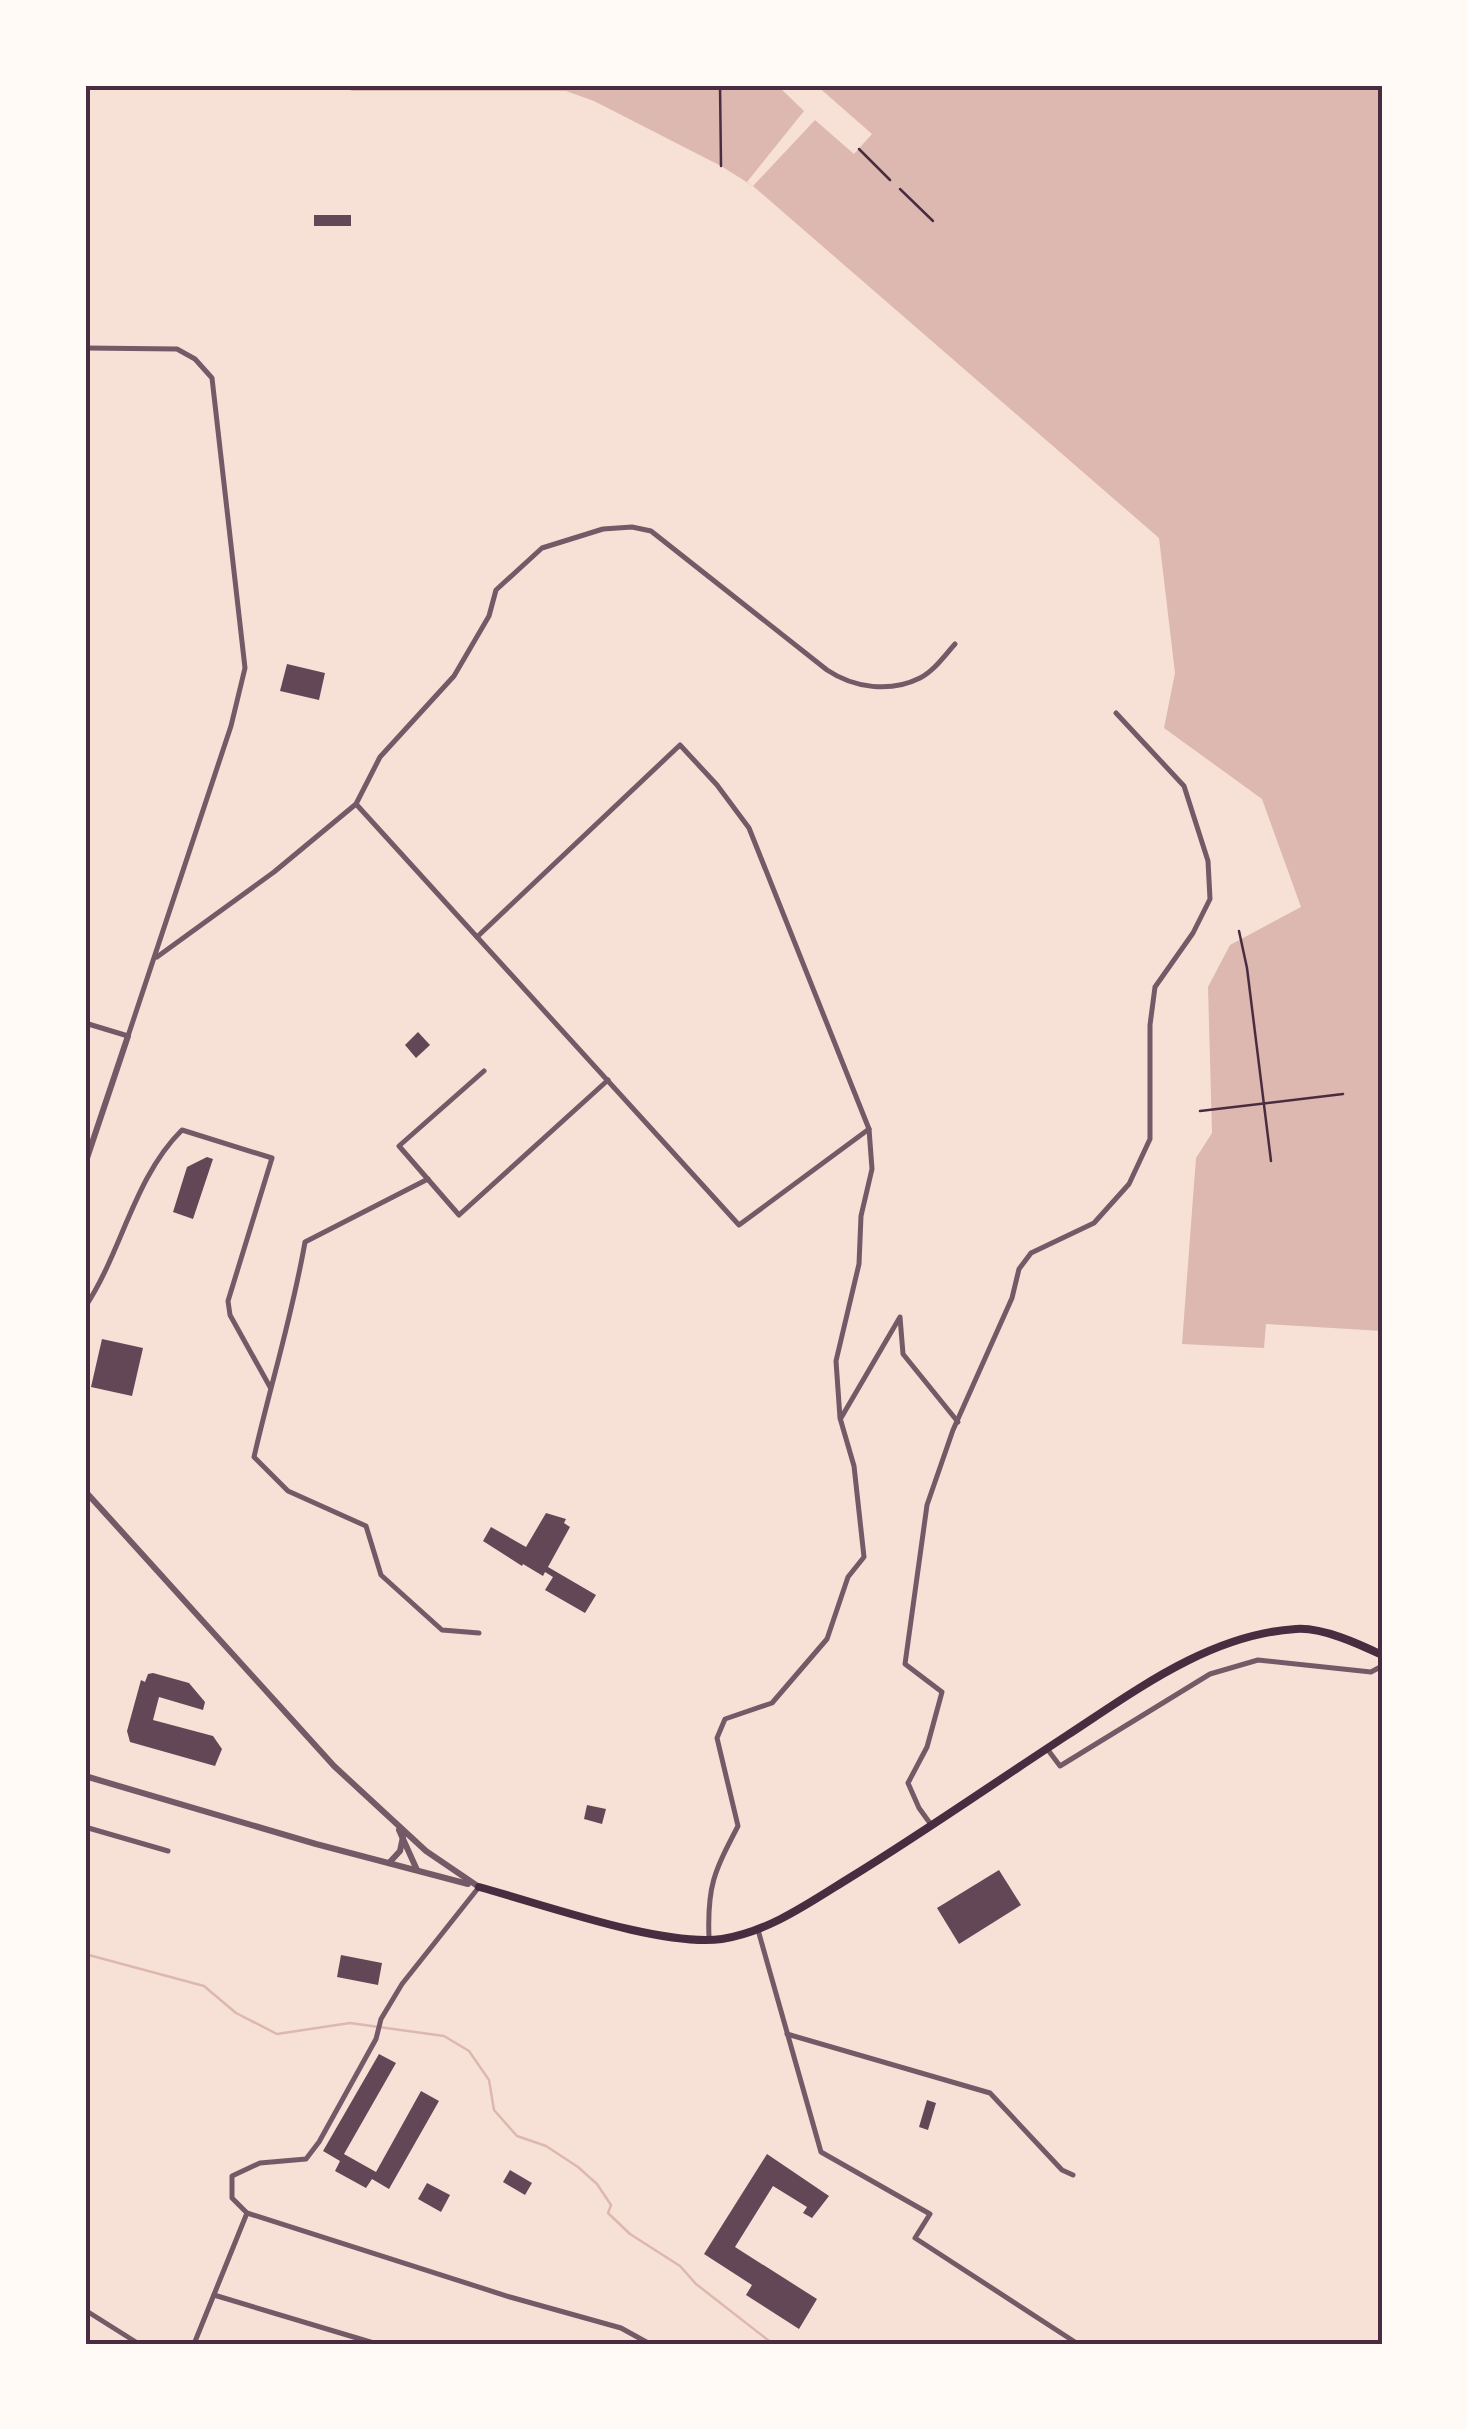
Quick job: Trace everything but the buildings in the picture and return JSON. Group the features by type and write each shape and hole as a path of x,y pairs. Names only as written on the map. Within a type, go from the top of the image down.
{"main road":[{"path":"479,1888 637,1930 718,1940 758,1930 932,1826 1131,1693 1214,1648 1255,1634 1300,1628 1382,1655"}],"street":[{"path":"85,348 177,349 195,359 212,378 245,668 231,726 85,1164"},
{"path":"156,957 274,872 356,804 380,758 454,676 489,616 496,590 542,548 585,534 632,527 651,531 842,680 868,688 920,678 955,644"},
{"path":"932,1826 908,1784 927,1747 942,1692 905,1664 928,1505 958,1422 1012,1298 1020,1269 1031,1253 1094,1223 1129,1184 1150,1138 1150,1025 1155,987 1194,934 1210,899 1208,862 1184,786 1116,713"},
{"path":"477,937 680,744 718,785 749,828 869,1128 872,1169 860,1216 859,1264 836,1360 840,1418 854,1466 864,1558 848,1577 827,1640 772,1703 725,1718 718,1738 738,1826 713,1872 708,1938"},
{"path":"356,804 739,1224 869,1128"},
{"path":"85,1022 128,1036"},
{"path":"484,1071 399,1146 459,1215 608,1080"},
{"path":"85,1307 148,1181 182,1130 272,1158 228,1300 230,1315 270,1387"},
{"path":"428,1179 305,1242 280,1366 270,1387 254,1457 288,1491 366,1526 381,1575 442,1630 479,1633"},
{"path":"840,1418 900,1317 903,1354 958,1422"},
{"path":"85,1491 334,1766 426,1851 479,1888"},
{"path":"1046,1748 1060,1766 1210,1674 1258,1660 1370,1672 1382,1666"},
{"path":"85,1776 479,1888"},
{"path":"394,1822 417,1870"},
{"path":"85,1827 168,1851"},
{"path":"389,1863 400,1852 403,1836"},
{"path":"426,1851 428,1873"},
{"path":"479,1888 402,1984 380,2019 376,2039 306,2159 260,2162 232,2176 232,2198 247,2213 510,2298 621,2328 650,2344"},
{"path":"758,1930 821,2152 930,2214 915,2238 1078,2344"},
{"path":"787,2034 990,2093 1062,2170 1072,2175"},
{"path":"194,2344 247,2213"},
{"path":"214,2295 377,2344"},
{"path":"85,2310 139,2344"}],"path":[{"path":"720,85 721,166"},
{"path":"859,149 890,180"},
{"path":"900,190 932,220"},
{"path":"1239,931 1271,1162"},
{"path":"1200,1110 1343,1094"}],"shaded area":[{"path":"339,85 1382,85 1382,1331 1266,1324 1264,1348 1182,1344 1196,1158 1212,1133 1208,987 1230,945 1301,907 1262,799 1164,728 1175,673 1159,538 753,186 721,166 594,101 566,91 352,91"}],"pier":[{"path":"777,85 816,85 872,134 854,154 815,120 753,186 747,182 804,111"}],"waterway":[{"path":"85,1954 204,1986 236,2013 277,2034 350,2023 444,2036 469,2051 489,2080 494,2110 517,2136 546,2146 578,2167 597,2184 611,2205 608,2213 630,2234 680,2266 696,2284 773,2344"}]}
